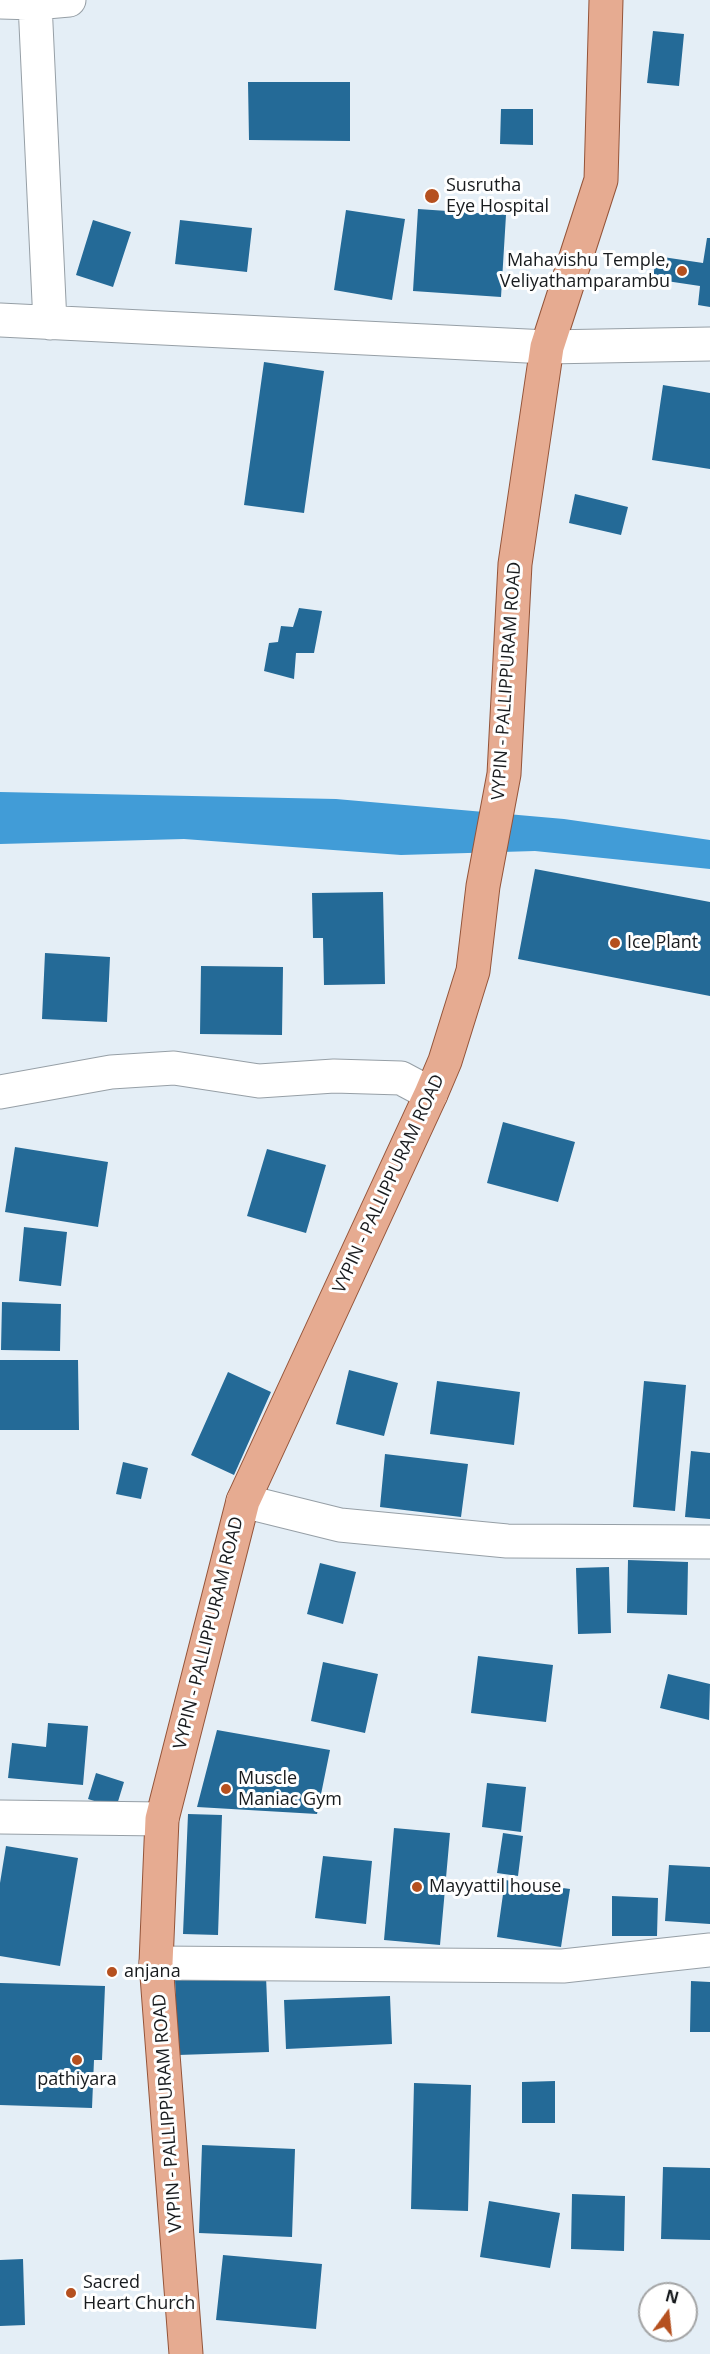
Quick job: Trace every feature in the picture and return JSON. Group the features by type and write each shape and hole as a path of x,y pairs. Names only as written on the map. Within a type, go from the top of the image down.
{"main road":[{"name":"VYPIN - PALLIPPURAM ROAD","path":"186,2354 156,1964 162,1820 243,1501 431,1094 445,1061 473,971 483,886 504,774 515,564 548,347 601,180 606,0"}],"street":[{"path":"0,2 35,3 69,0"},
{"path":"35,3 50,323"},
{"path":"0,320 548,347 710,344"},
{"path":"0,1092 111,1072 174,1068 259,1081 333,1076 401,1078 431,1094"},
{"path":"243,1501 340,1525 507,1541 710,1542"},
{"path":"0,1817 162,1820"},
{"path":"156,1964 563,1966 710,1950"}],"water":[{"path":"0,792 336,799 564,819 710,840 710,869 535,851 401,855 184,839 0,844"}],"building":[{"path":"653,31 684,34 679,86 647,83"},
{"path":"248,82 350,82 350,141 249,140"},
{"path":"501,109 533,109 533,145 500,144"},
{"path":"418,209 506,215 501,297 413,291"},
{"path":"346,210 405,219 392,300 334,290"},
{"path":"93,220 131,232 113,287 76,275"},
{"path":"180,220 252,228 247,272 175,264"},
{"name":"Mahavishu Temple, Veliyathamparambu","path":"707,238 710,238 710,307 698,305 700,286 653,279 656,256 703,263"},
{"path":"264,362 324,371 304,513 244,505"},
{"path":"663,385 710,393 710,469 652,460"},
{"path":"575,494 628,507 621,535 569,523"},
{"path":"299,608 322,611 314,653 296,653 294,679 264,671 269,643 278,642 281,626 293,627"},
{"name":"Ice Plant","path":"535,869 710,902 710,996 518,959"},
{"path":"383,892 385,984 324,985 323,938 313,938 312,893"},
{"path":"45,953 110,957 107,1022 42,1019"},
{"path":"201,966 283,967 282,1035 200,1034"},
{"path":"503,1122 575,1142 558,1202 487,1183"},
{"path":"15,1147 108,1162 98,1227 5,1212"},
{"path":"267,1149 326,1165 306,1233 247,1216"},
{"path":"24,1227 67,1232 61,1286 19,1281"},
{"path":"2,1302 61,1304 60,1351 1,1350"},
{"path":"0,1360 78,1360 79,1430 0,1430"},
{"path":"349,1370 398,1383 384,1436 336,1424"},
{"path":"228,1372 271,1392 234,1475 191,1455"},
{"path":"437,1381 520,1392 514,1445 430,1434"},
{"path":"644,1381 686,1385 675,1511 633,1507"},
{"path":"691,1451 710,1453 710,1519 685,1517"},
{"path":"385,1454 468,1464 461,1517 380,1507"},
{"path":"123,1462 148,1468 141,1499 116,1494"},
{"path":"628,1560 688,1562 687,1615 627,1613"},
{"path":"320,1563 356,1572 343,1624 307,1614"},
{"path":"609,1567 611,1633 578,1634 576,1568"},
{"path":"478,1656 553,1665 546,1722 471,1713"},
{"path":"323,1662 378,1674 365,1733 311,1721"},
{"path":"668,1674 710,1684 709,1720 660,1708"},
{"path":"48,1723 88,1726 83,1785 8,1778 12,1743 46,1747"},
{"path":"217,1730 330,1750 317,1814 197,1807"},
{"path":"96,1773 124,1782 116,1808 88,1799"},
{"path":"487,1783 526,1787 521,1832 482,1827"},
{"path":"188,1814 222,1815 218,1935 183,1934"},
{"name":"Mayyattil house","path":"394,1828 450,1833 440,1945 384,1940"},
{"path":"503,1833 523,1836 518,1876 497,1873"},
{"path":"6,1846 78,1858 60,1966 0,1956 0,1883"},
{"path":"323,1856 372,1861 366,1924 315,1918"},
{"path":"669,1865 710,1867 710,1924 665,1921"},
{"path":"505,1880 570,1889 561,1947 497,1937"},
{"path":"612,1896 658,1898 657,1936 612,1936"},
{"path":"266,1976 269,2052 178,2055 175,1979"},
{"path":"691,1981 710,1982 710,2032 690,2032"},
{"path":"0,1983 105,1986 102,2060 94,2060 92,2108 0,2105"},
{"path":"390,1996 392,2044 286,2049 284,2000"},
{"path":"555,2081 555,2123 522,2123 522,2082"},
{"path":"414,2083 471,2085 468,2211 411,2209"},
{"path":"202,2145 295,2149 292,2237 199,2233"},
{"path":"663,2167 710,2168 710,2240 661,2239"},
{"path":"572,2194 625,2196 624,2251 571,2249"},
{"path":"489,2201 560,2213 550,2268 480,2257"},
{"path":"223,2255 322,2264 316,2329 216,2320"},
{"path":"23,2259 25,2325 0,2326 0,2260"}],"place":[{"name":"Susrutha Eye Hospital","path":"432,196"},
{"name":"Mahavishu Temple, Veliyathamparambu","path":"682,271"},
{"name":"Ice Plant","path":"615,943"},
{"name":"Muscle Maniac Gym","path":"226,1789"},
{"name":"Mayyattil house","path":"417,1887"},
{"name":"anjana","path":"112,1972"},
{"name":"pathiyara","path":"77,2060"},
{"name":"Sacred Heart Church","path":"71,2293"}]}
